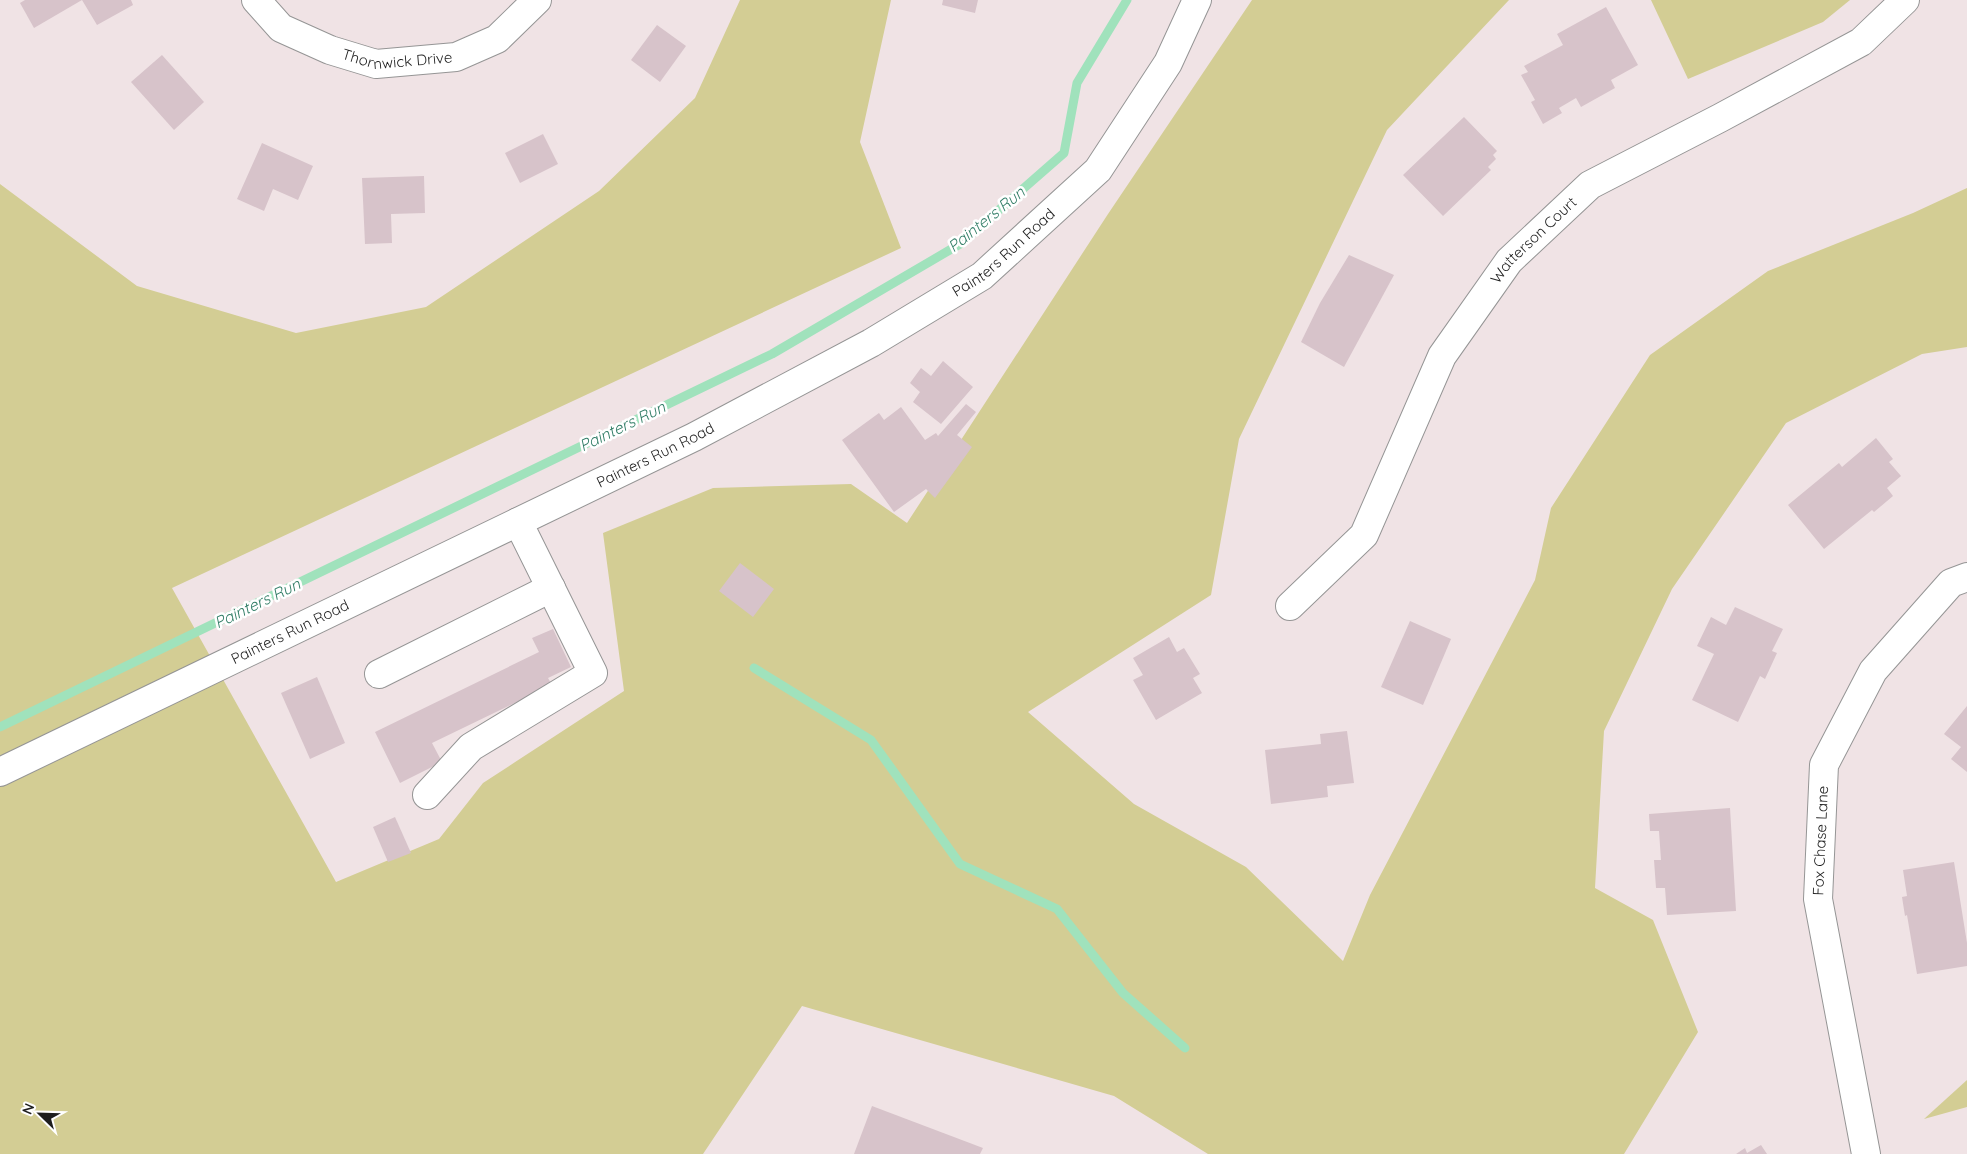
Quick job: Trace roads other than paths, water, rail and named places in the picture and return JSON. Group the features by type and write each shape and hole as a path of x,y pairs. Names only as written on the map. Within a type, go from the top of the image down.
{"street":[{"name":"Thornwick Drive","path":"256,0 281,28 330,50 376,64 456,57 497,39 537,0"},
{"name":"Painters Run Road","path":"0,772 711,428 871,343 982,276 1098,170 1168,64 1197,0"},
{"name":"Watterson Court","path":"1290,606 1364,535 1442,356 1509,261 1590,185 1861,42 1905,0"},
{"path":"427,795 471,747 593,673 518,522"},
{"name":"Fox Chase Lane","path":"1866,1154 1818,899 1824,765 1873,671 1951,583 1967,576"},
{"path":"379,674 551,588"}],"waterway":[{"name":"Painters Run","path":"0,727 772,354 960,244 1064,153 1077,83 1127,0"},
{"path":"754,668 871,740 960,864 1057,909 1123,993 1185,1048"}]}
